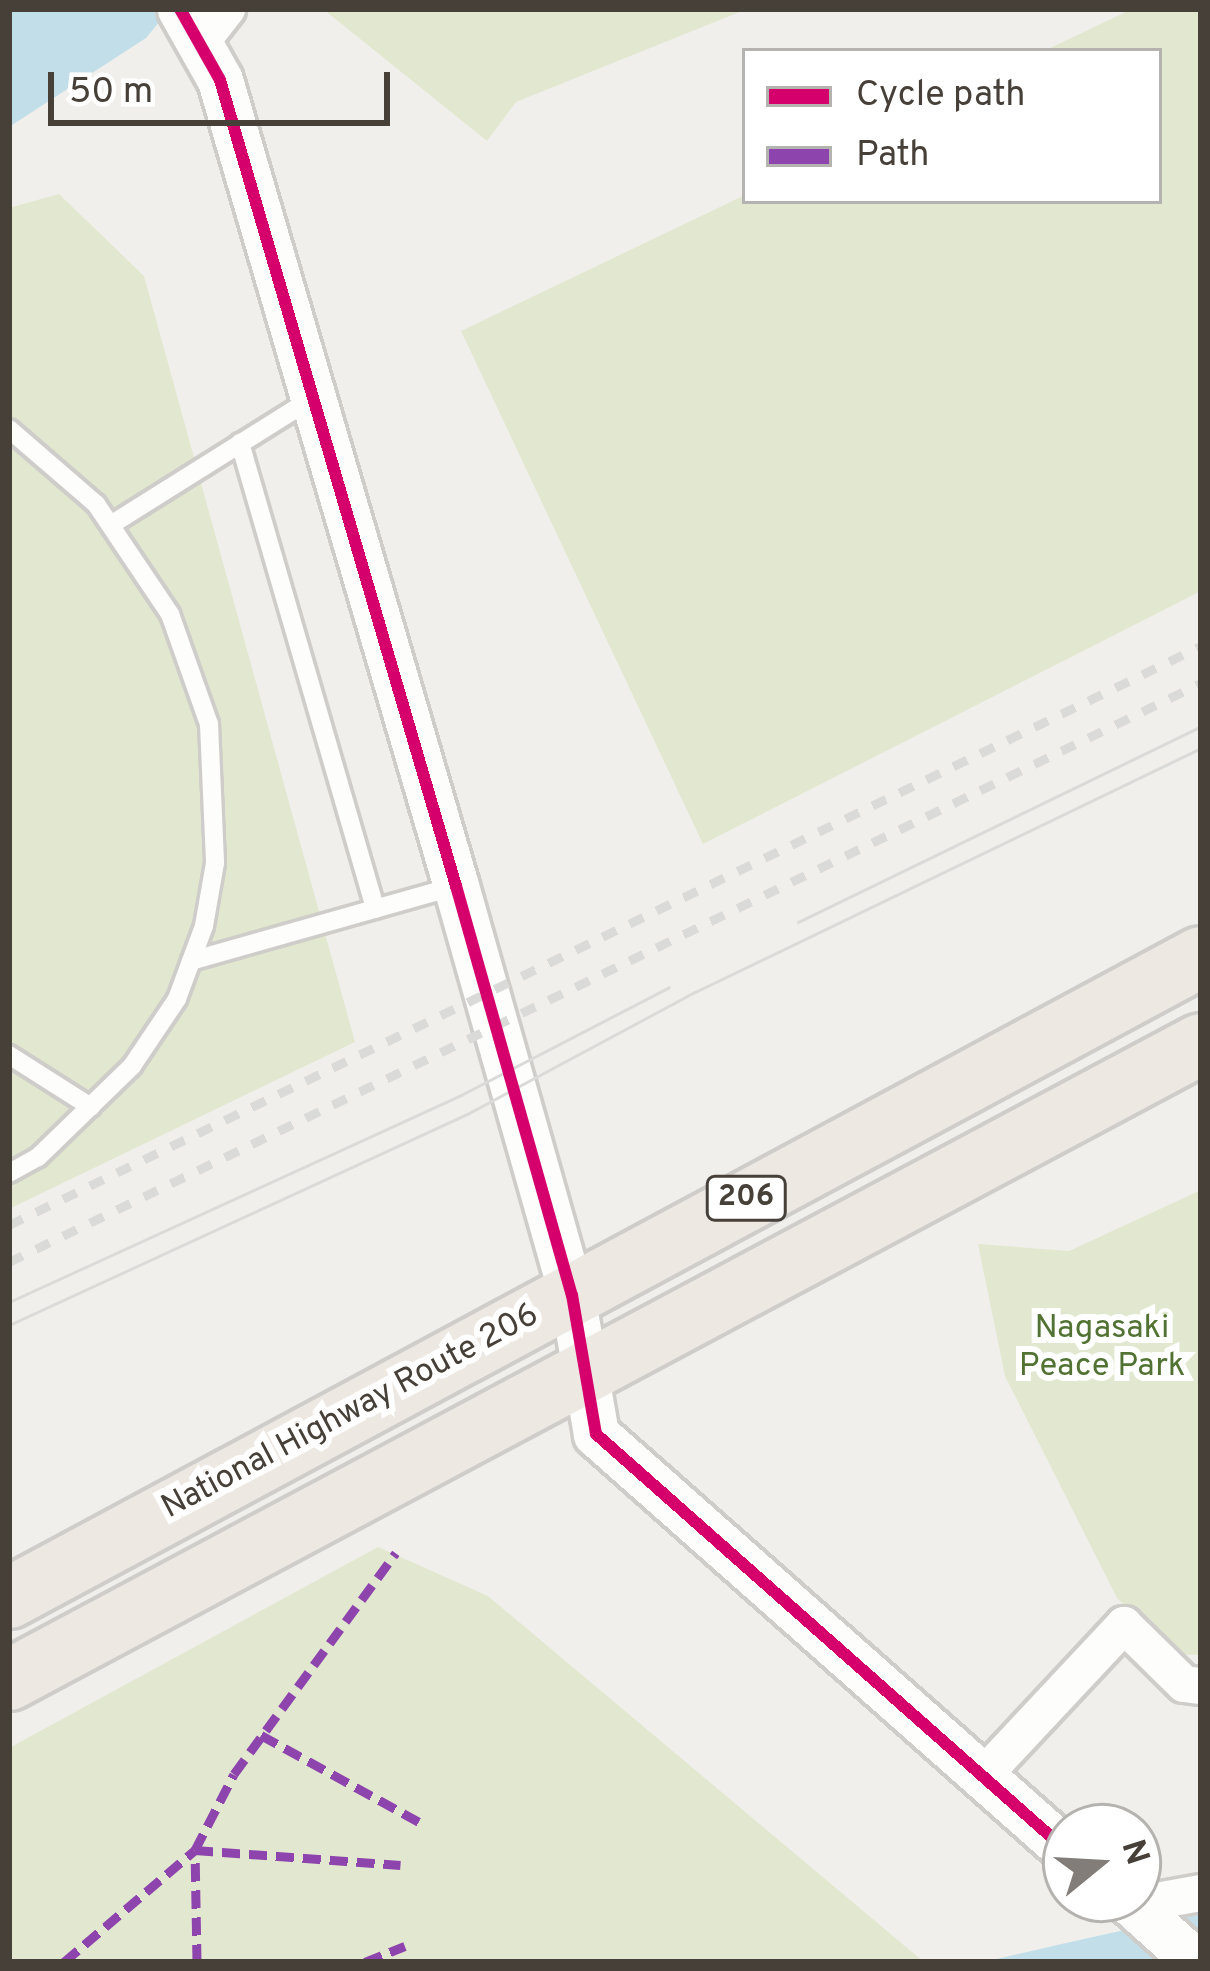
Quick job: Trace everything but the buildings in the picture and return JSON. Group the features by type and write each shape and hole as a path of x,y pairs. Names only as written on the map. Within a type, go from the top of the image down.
{"highway":[{"name":"National Highway Route 206","path":"9,1598 1201,957"},
{"name":"206","path":"9,1679 1201,1044"}],"street":[{"path":"199,20 457,886 572,1295 596,1434 1042,1830"},
{"path":"980,1779 1124,1625 1184,1684 1201,1686"},
{"path":"1162,1901 1201,1893"},
{"path":"1153,1923 1196,1962"}],"lane":[{"path":"112,524 313,398"},
{"path":"9,430 112,524 170,614 209,724 215,862 177,999 132,1066 91,1107 9,1173"},
{"path":"240,443 375,909"},
{"path":"191,961 457,886"},
{"path":"9,1055 91,1107"}],"green space":[{"path":"323,9 747,9 516,102 487,141"},
{"path":"1132,9 1201,9 1201,591 703,844 461,331 742,196 742,204 1162,204 1162,48 1050,48"},
{"path":"59,194 144,276 355,1042 9,1209 9,208"},
{"name":"Nagasaki Peace Park","path":"1201,1190 1201,1655 1174,1654 1117,1598 1005,1376 978,1244 1069,1251"},
{"path":"378,1547 488,1596 924,1962 9,1962 9,1748"}],"water":[{"path":"9,9 170,9 146,38 9,127"},
{"path":"1201,1913 1201,1962 984,1962 1162,1923"}],"tram line":[{"path":"798,922 1201,726"},
{"path":"9,1325 469,1113 695,992 1201,748"},
{"path":"9,1302 461,1095 669,987"}],"railway":[{"path":"9,1225 1201,646"},
{"path":"9,1262 1201,683"}],"marked path":[{"path":"197,1962 195,1850 234,1774 396,1553"},
{"path":"261,1735 419,1822"},
{"path":"64,1962 195,1850 400,1865"},
{"path":"365,1962 405,1946"}],"cycle path":[{"path":"180,9 220,80 456,886 572,1295 596,1434 1042,1829"}]}
